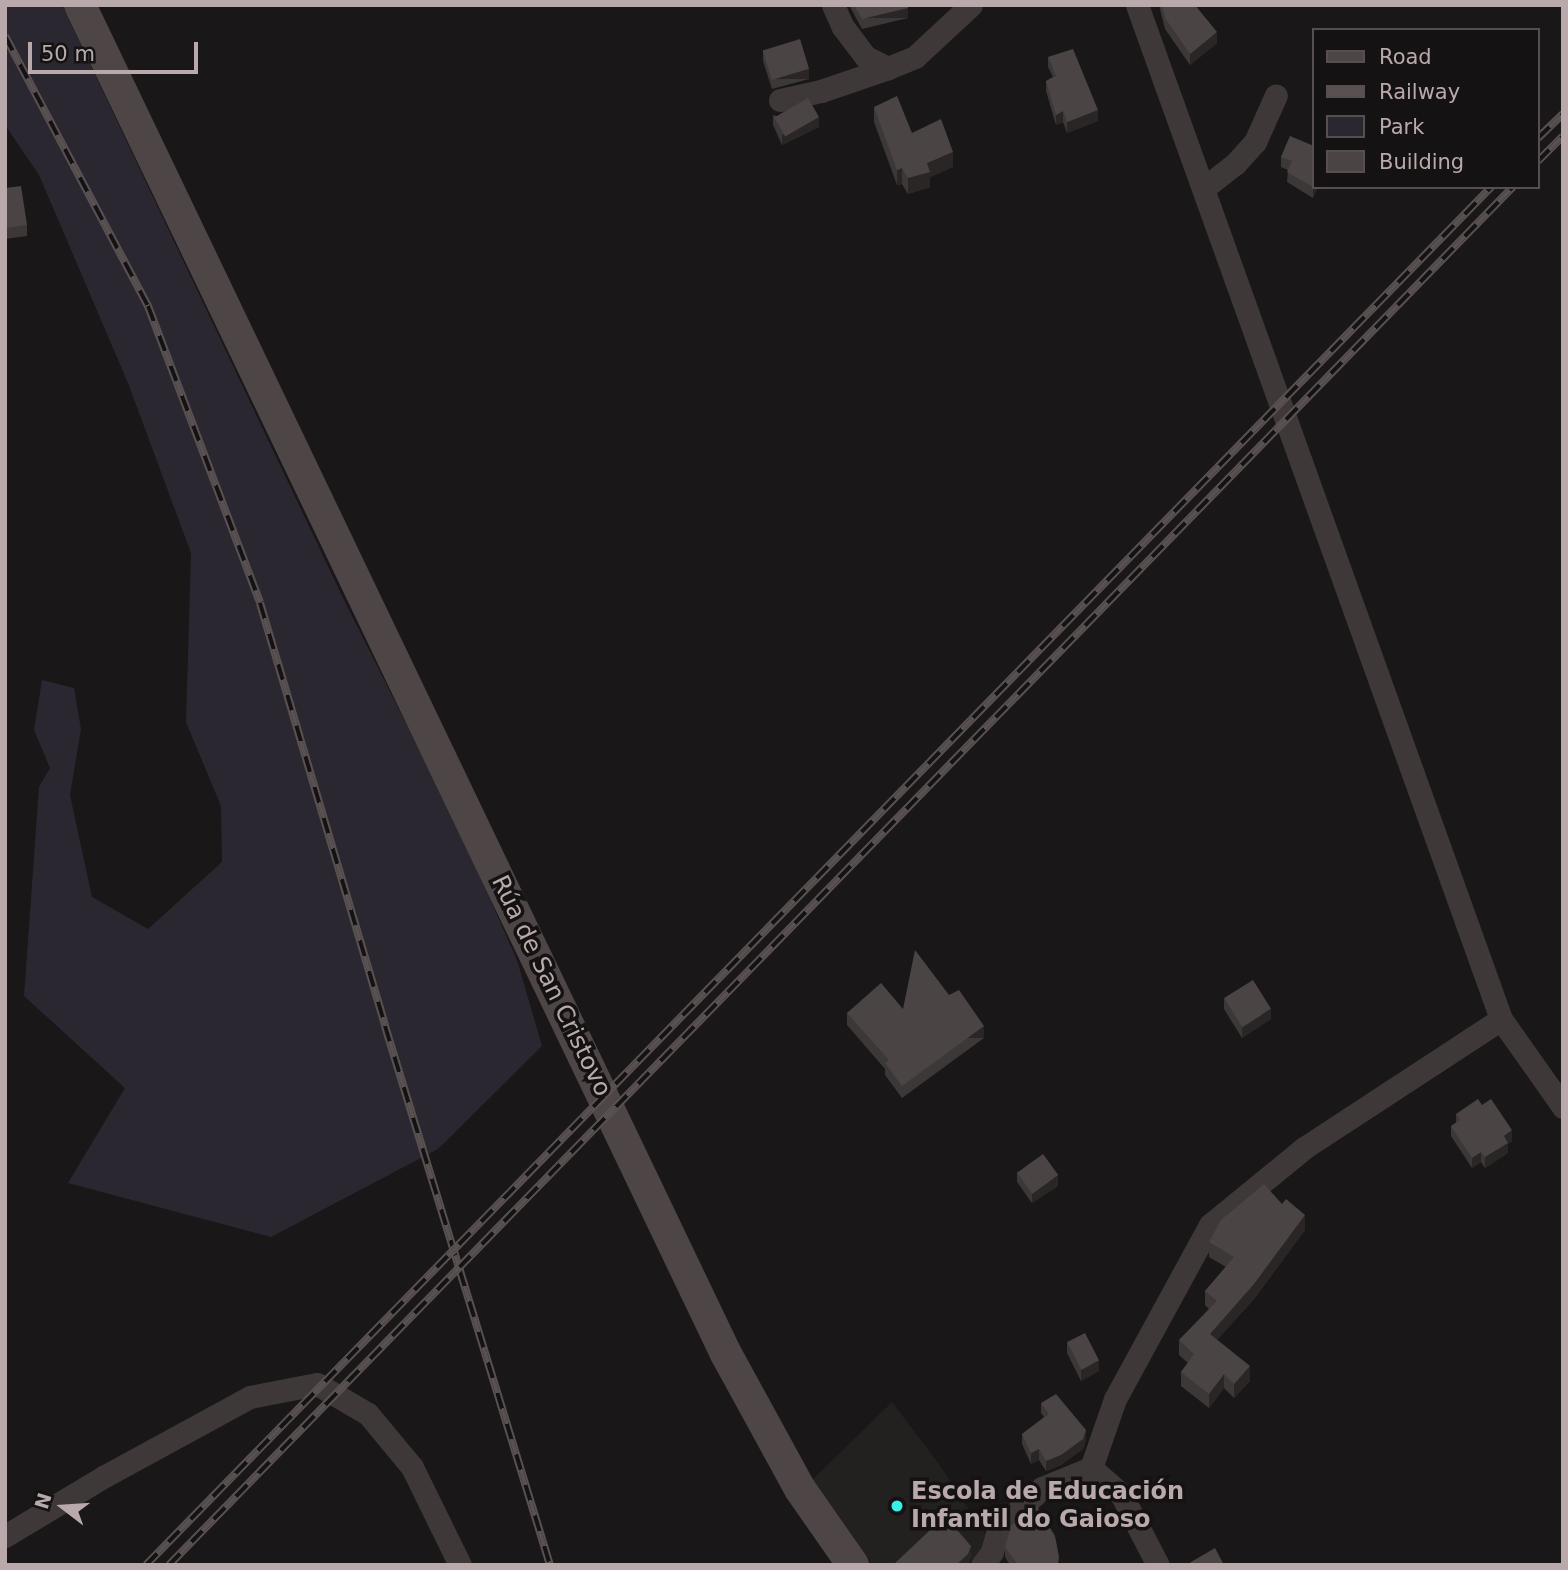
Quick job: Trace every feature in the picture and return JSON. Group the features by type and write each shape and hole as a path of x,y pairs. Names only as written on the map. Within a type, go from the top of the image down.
{"street":[{"name":"Rúa de San Cristovo","path":"80,5 725,1352 800,1489 853,1565"},
{"path":"833,5 843,27 866,57 888,68"},
{"path":"780,100 831,88 915,57 971,5"},
{"path":"1138,5 1501,1019 1563,1107"},
{"path":"1204,188 1235,164 1255,142 1276,95"},
{"path":"982,1565 992,1552 998,1529 1042,1488 1091,1468 1115,1399 1210,1225 1304,1148 1501,1019"},
{"path":"5,1536 105,1476 250,1397 317,1384 368,1414 412,1467 460,1565"},
{"path":"1091,1468 1121,1494 1157,1565"}],"shaded area":[{"name":"Escola de Educación Infantil do Gaioso","path":"892,1402 939,1464 989,1540 968,1565 873,1565 810,1482"}],"green space":[{"path":"5,5 62,5 343,598 459,829 517,960 542,1046 438,1149 271,1237 68,1183 125,1088 24,996 39,787 50,768 34,730 42,680 74,688 81,729 70,795 92,897 148,929 222,862 221,806 186,722 191,553 128,383 39,175 5,125"}],"building":[{"path":"854,5 907,5 908,8 862,19"},
{"path":"1162,5 1195,5 1217,32 1190,54 1165,18"},
{"path":"800,39 809,69 772,80 763,50"},
{"path":"1073,49 1098,110 1067,122 1063,111 1056,115 1046,81 1056,76 1048,57"},
{"path":"897,96 912,133 941,119 953,152 927,163 930,172 908,178 902,168 897,170 874,107"},
{"path":"808,98 819,117 785,137 774,118"},
{"path":"1290,136 1312,145 1312,186 1287,172 1292,161 1281,157"},
{"path":"21,186 27,225 5,228 5,188"},
{"path":"915,950 949,995 959,990 984,1026 902,1086 885,1063 889,1060 847,1013 881,983 903,1009"},
{"path":"1253,980 1271,1009 1242,1027 1224,998"},
{"path":"1478,1099 1482,1105 1491,1099 1512,1130 1504,1136 1508,1143 1485,1157 1481,1152 1472,1158 1451,1126 1460,1120 1456,1114"},
{"path":"1043,1154 1058,1175 1032,1194 1017,1173"},
{"path":"1264,1184 1282,1204 1286,1199 1305,1215 1254,1284 1210,1334 1250,1366 1234,1384 1224,1374 1209,1394 1181,1372 1194,1354 1179,1340 1217,1301 1205,1291 1234,1257 1209,1242 1221,1220"},
{"path":"1085,1333 1099,1361 1081,1370 1067,1342"},
{"path":"1056,1394 1086,1430 1083,1439 1061,1455 1046,1461 1039,1449 1031,1453 1022,1434 1049,1414 1041,1403"},
{"path":"1035,1503 1055,1536 1058,1565 1018,1565 1005,1547 1011,1526"},
{"path":"945,1516 971,1546 968,1554 956,1565 893,1565"},
{"path":"1215,1548 1224,1565 1186,1565"}],"railway":[{"path":"5,36 148,306 260,603 385,1026 550,1565"},
{"path":"1540,136 1563,114"},
{"path":"1540,159 1563,136"},
{"path":"146,1565 1489,189"},
{"path":"169,1565 1511,189"}],"place":[{"name":"Escola de Educación Infantil do Gaioso","path":"897,1506"}]}
